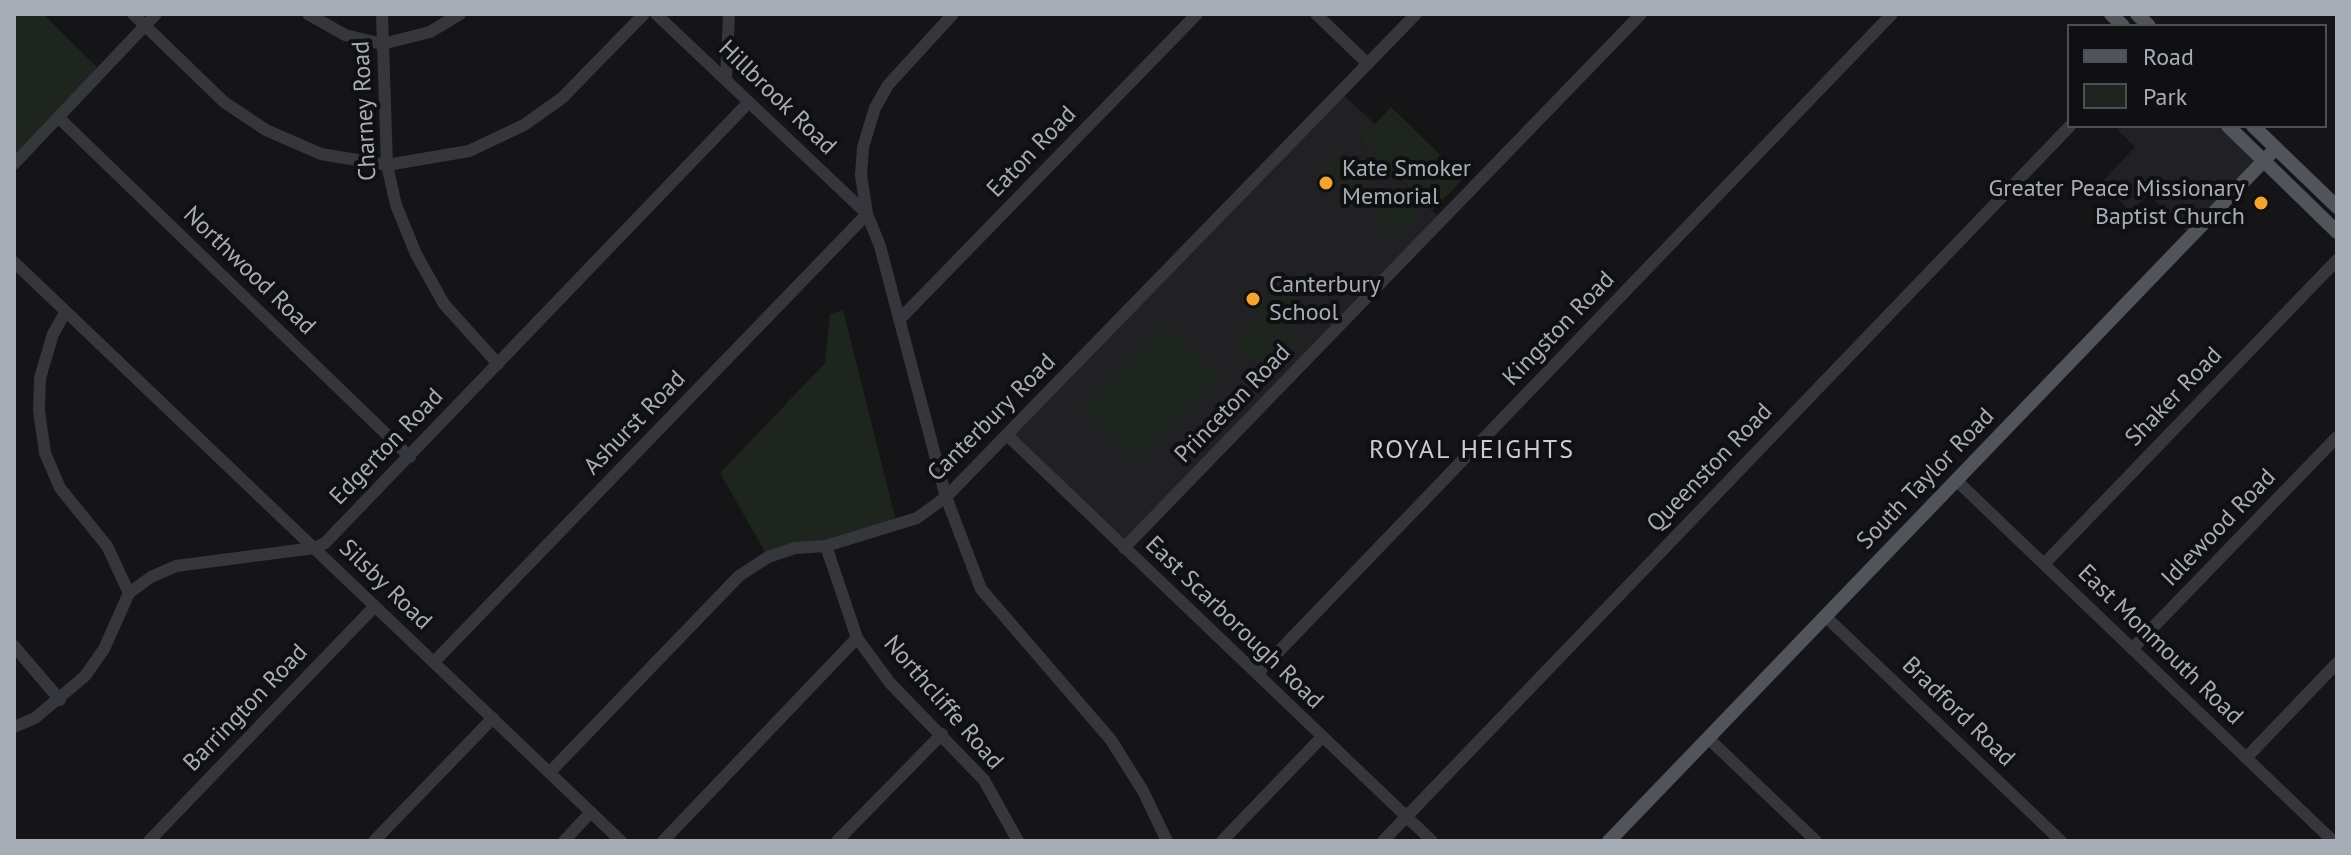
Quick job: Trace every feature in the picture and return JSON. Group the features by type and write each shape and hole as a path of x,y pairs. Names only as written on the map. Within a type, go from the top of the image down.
{"main road":[{"path":"2230,128 2337,232"},
{"path":"2255,128 2337,207"},
{"name":"South Taylor Road","path":"1609,841 2276,148"}],"street":[{"path":"133,14 224,102 266,130 321,154 387,165 469,151 524,125 562,98 644,14"},
{"path":"14,164 156,14"},
{"path":"308,14 345,35 382,44 430,32 460,14"},
{"name":"Charney Road","path":"382,14 387,165 401,221 431,283 458,322 498,364"},
{"name":"Hillbrook Road","path":"656,14 867,214"},
{"path":"726,79 729,14"},
{"path":"953,14 902,67 875,108 863,147 861,175 867,214 880,246 946,497 981,589 1111,740 1143,791 1167,841"},
{"name":"Eaton Road","path":"899,320 1197,14"},
{"path":"1316,14 1368,64"},
{"name":"Canterbury Road","path":"550,772 739,576 768,557 795,548 826,546 917,518 946,497 1416,14"},
{"name":"Princeton Road","path":"1124,548 1641,14"},
{"name":"Kingston Road","path":"1257,674 1892,14"},
{"name":"Edgerton Road","path":"314,548 325,543 410,457 749,102"},
{"name":"Northwood Road","path":"58,117 410,457"},
{"name":"Queenston Road","path":"1383,841 2068,128"},
{"name":"Ashurst Road","path":"434,662 867,214"},
{"name":"Shaker Road","path":"2044,564 2337,260"},
{"name":"Silsby Road","path":"14,262 621,841"},
{"path":"65,313 49,344 40,378 39,411 45,453 60,488 107,546 129,593"},
{"name":"East Scarborough Road","path":"1008,436 1432,841"},
{"name":"Idlewood Road","path":"2132,649 2337,437"},
{"name":"East Monmouth Road","path":"1956,480 2333,841"},
{"name":"Northcliffe Road","path":"826,546 857,638 890,683 984,780 1018,841"},
{"path":"14,727 60,700 95,662 129,593 151,577 176,566 314,548"},
{"name":"Barrington Road","path":"149,841 375,606"},
{"name":"Bradford Road","path":"1825,616 2061,841"},
{"path":"663,841 857,638"},
{"path":"14,646 60,700"},
{"path":"2246,758 2337,663"},
{"path":"374,841 493,718"},
{"path":"837,841 942,734"},
{"path":"1222,841 1322,737"},
{"path":"1708,738 1816,841"},
{"path":"564,841 591,812"}],"shaded area":[{"name":"Canterbury School","path":"1341,93 1375,124 1360,140 1442,220 1124,548 1008,436"},
{"path":"2223,128 2254,161 2187,231 2148,194 2131,212 2101,183 2135,147 2117,129"}],"green space":[{"path":"14,14 43,14 99,69 14,157"},
{"path":"1391,107 1464,178 1433,210 1360,140"},
{"path":"1335,157 1367,189 1360,195 1352,195 1340,184 1329,187 1318,175"},
{"path":"1401,195 1420,214 1392,243 1374,223"},
{"path":"1279,283 1310,313 1299,325 1267,296"},
{"path":"1262,301 1302,340 1296,346 1286,338 1275,344 1270,359 1261,366 1245,356 1234,342 1242,330 1255,326 1262,313 1256,307"},
{"path":"843,310 897,524 768,557 720,473 825,363 830,314"},
{"path":"1166,323 1221,377 1137,463 1082,409"}],"place":[{"name":"Kate Smoker Memorial","path":"1326,183"},
{"name":"Greater Peace Missionary Baptist Church","path":"2261,203"},
{"name":"Canterbury School","path":"1253,299"}],"district":[{"name":"ROYAL HEIGHTS","path":"1472,451"}]}
